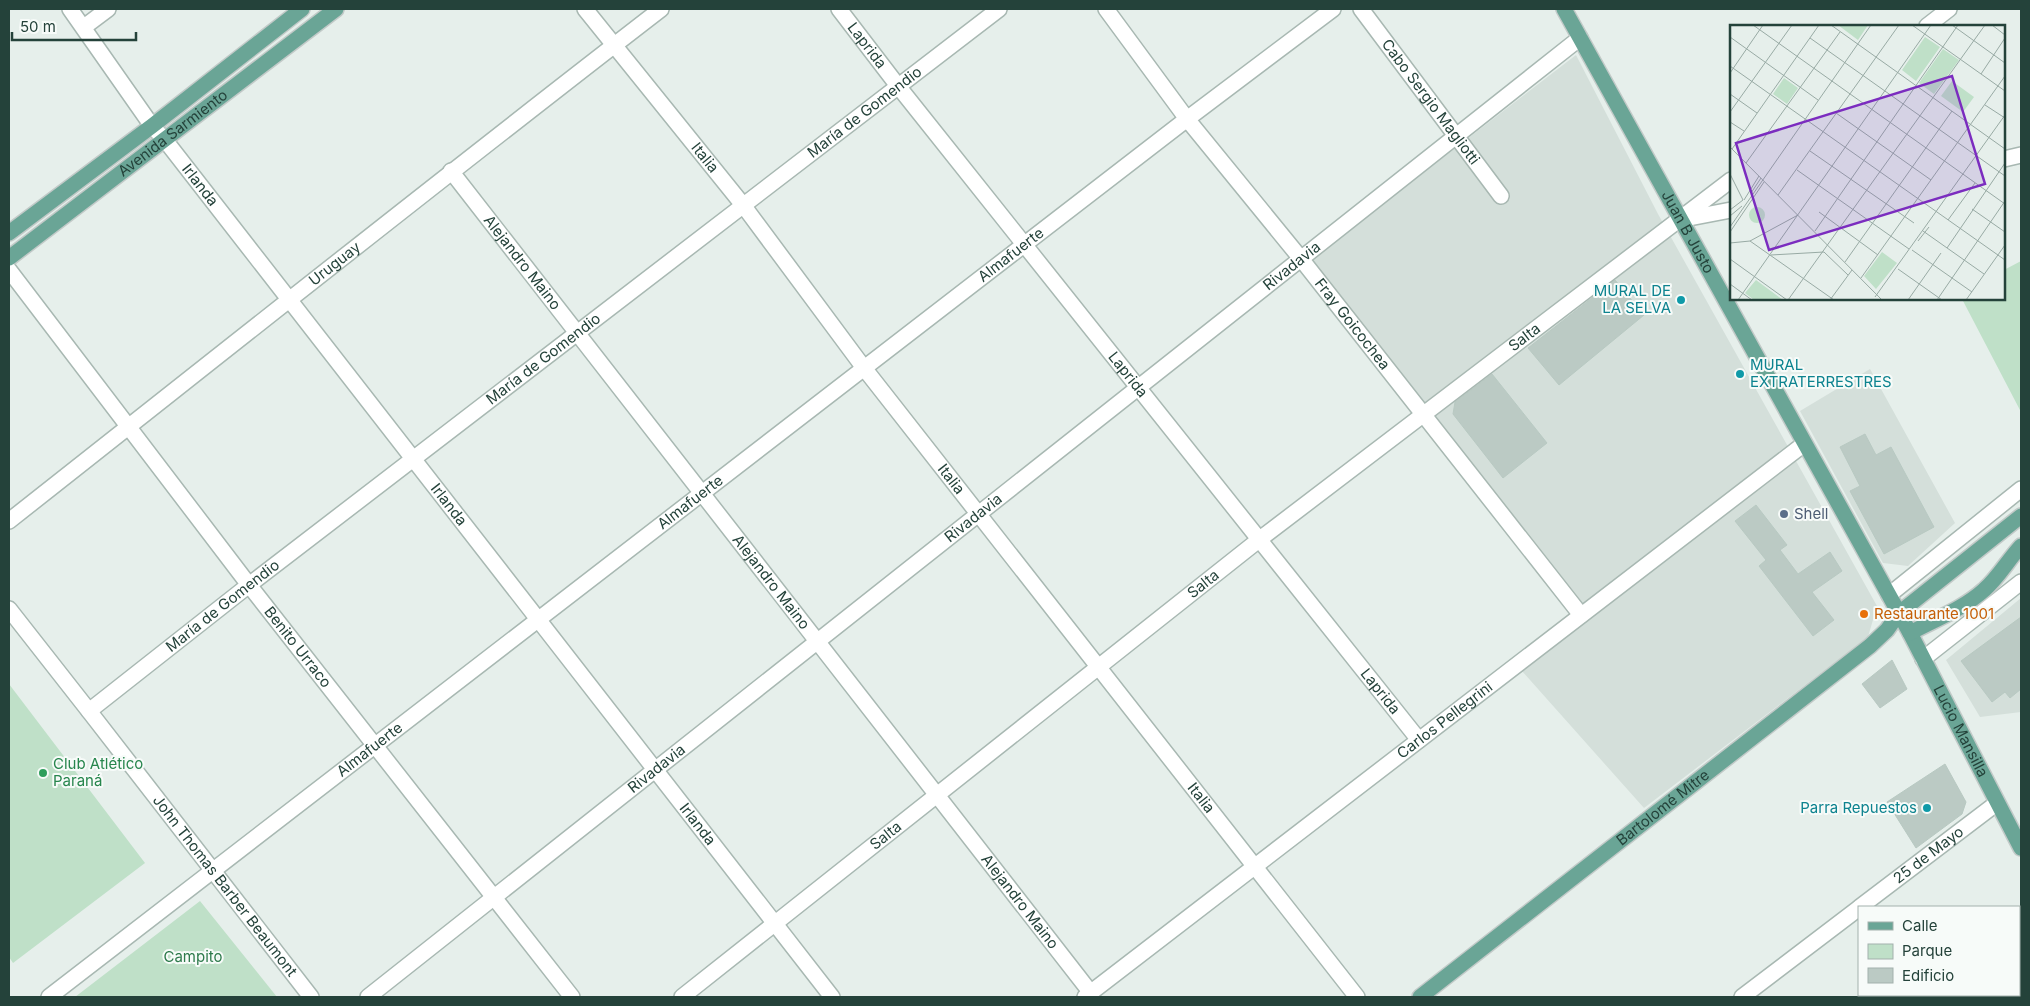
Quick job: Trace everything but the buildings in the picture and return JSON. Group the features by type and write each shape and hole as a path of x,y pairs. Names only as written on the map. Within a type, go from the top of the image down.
{"main road":[{"name":"Avenida Sarmiento","path":"9,233 152,126 302,9"},
{"name":"Avenida Sarmiento","path":"9,258 336,9"},
{"name":"Juan B Justo","path":"1564,9 1899,613"},
{"name":"Bartolomé Mitre","path":"1420,997 1870,646 1887,630 1899,613 2021,516"},
{"path":"1910,632 1962,605 1984,591 2021,546"},
{"name":"Lucio Mansilla","path":"1899,613 2020,845"}],"street":[{"name":"Irlanda","path":"70,9 152,126 290,300 412,460 832,997"},
{"path":"84,27 108,9"},
{"name":"Italia","path":"585,9 743,205 864,368 1357,997"},
{"name":"Uruguay","path":"9,521 451,171 661,9"},
{"name":"Laprida","path":"839,9 898,86 1420,740"},
{"name":"María de Gomendio","path":"90,711 249,585 999,9"},
{"name":"Fray Goicochea","path":"1106,9 1187,119 1302,260 1581,615"},
{"name":"Almafuerte","path":"49,997 1024,244 1333,9"},
{"name":"Cabo Sergio Magliotti","path":"1361,9 1501,196"},
{"path":"1927,25 1949,9"},
{"name":"Rivadavia","path":"368,997 1138,387 1302,260 1580,38"},
{"path":"2005,159 2021,156"},
{"name":"Alejandro Maino","path":"451,171 937,795 1088,995"},
{"name":"Salta","path":"682,997 1260,539 1730,181"},
{"path":"1680,220 1730,210"},
{"name":"Benito Urraco","path":"9,270 249,585 572,997"},
{"name":"Carlos Pellegrini","path":"1088,995 1804,444"},
{"path":"1889,595 2021,489"},
{"path":"1924,659 2021,582"},
{"name":"John Thomas Barber Beaumont","path":"9,610 90,711 311,997"},
{"name":"25 de Mayo","path":"1862,906 1997,803"},
{"name":"25 de Mayo","path":"1742,997 1858,909"}],"shaded area":[{"path":"1576,55 1658,214 1877,606 1868,637 1644,808 1521,670 1591,617 1309,261"},
{"path":"1870,369 1955,523 1908,566 1883,563 1800,411"},
{"path":"2021,598 2021,712 1980,717 1946,660"}],"green space":[{"path":"2021,261 2021,412 1963,300 2005,300 2005,269"},
{"name":"Club Atlético Paraná","path":"9,684 145,863 13,963 9,957"},
{"name":"Campito","path":"200,901 277,997 75,997"}],"place":[{"name":"MURAL DE LA SELVA","path":"1681,300"},
{"name":"MURAL EXTRATERRESTRES","path":"1740,374"},
{"name":"Shell","path":"1784,514"},
{"name":"Restaurante 1001","path":"1864,614"},
{"name":"Club Atlético Paraná","path":"43,773"},
{"name":"Parra Repuestos","path":"1927,808"}]}
